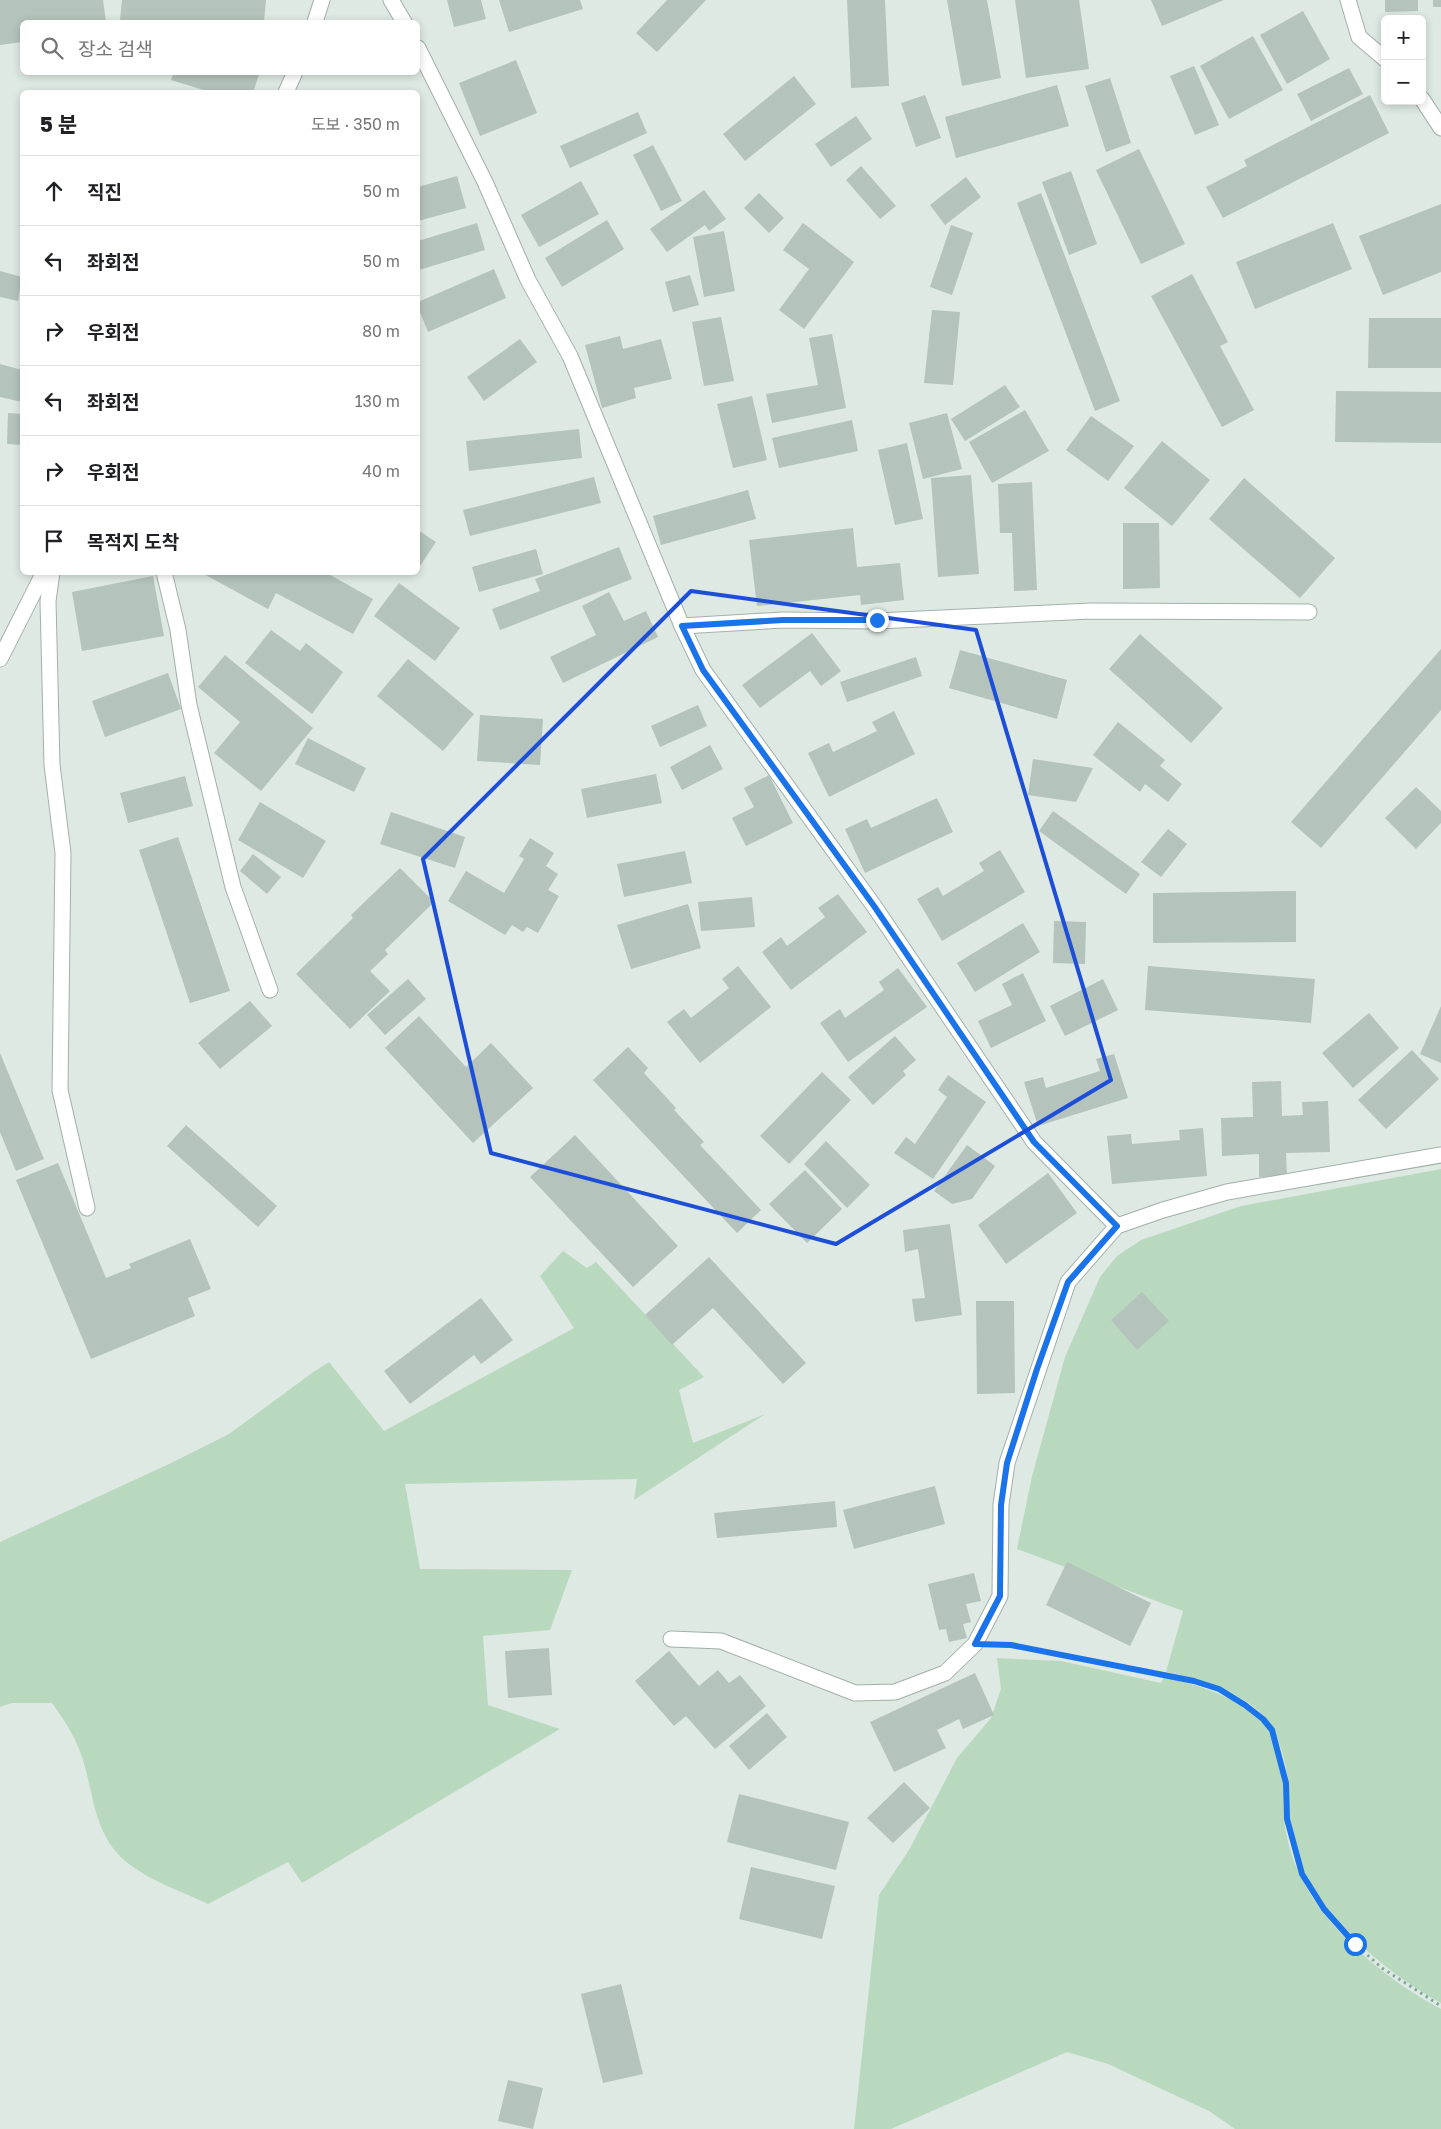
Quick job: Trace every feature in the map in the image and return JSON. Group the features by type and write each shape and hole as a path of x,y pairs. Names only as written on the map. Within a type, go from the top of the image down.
{"street":[{"path":"315,20 322,0"},
{"path":"391,0 403,20"},
{"path":"1348,0 1358,37 1381,56"},
{"path":"420,52 485,182 528,280 570,356 682,626 703,670 874,906 1034,1142 1117,1226"},
{"path":"287,90 294,75"},
{"path":"1426,105 1441,128"},
{"path":"0,659 42,575"},
{"path":"52,575 48,601 52,765 63,853 60,1090 87,1208"},
{"path":"165,575 178,630 189,705 232,887 270,990"},
{"path":"682,626 783,620 877,620 1091,611 1309,612"},
{"path":"671,1639 721,1641 855,1694 895,1692 945,1673 975,1644 1000,1596 1001,1505 1007,1463 1037,1369 1068,1282 1117,1226 1163,1210 1226,1192 1441,1155"}],"path":[{"path":"975,1644 1011,1645 1194,1681 1219,1689 1263,1719 1272,1730 1283,1766 1286,1783 1287,1819 1295,1851 1302,1874 1314,1894 1324,1909 1355,1944 1382,1968 1441,2006"}],"highlighted area":[{"path":"691,591 976,630 1111,1080 836,1244 491,1153 423,859"}],"green space":[{"path":"1441,1169 1441,2003 1382,1964 1346,1930 1316,1893 1305,1873 1296,1847 1289,1819 1286,1767 1278,1739 1270,1723 1255,1708 1232,1693 1205,1682 1166,1672 1183,1611 1017,1549 1032,1476 1065,1357 1100,1277 1117,1256 1141,1240 1241,1206"},
{"path":"563,1251 587,1268 596,1262 704,1377 679,1390 693,1443 765,1414 634,1500 637,1479 405,1484 420,1569 572,1570 550,1630 483,1636 488,1705 560,1729 302,1883 288,1862 208,1904 133,1867 124,1860 107,1840 97,1816 79,1749 52,1703 12,1703 0,1707 0,1542 169,1464 229,1434 329,1362 384,1431 574,1328 540,1276"},
{"path":"997,1658 1061,1661 1161,1683 1164,1677 1222,1695 1251,1711 1262,1721 1272,1737 1280,1763 1285,1824 1289,1847 1297,1869 1311,1896 1342,1935 1360,1952 1400,1984 1441,2009 1441,2129 1235,2129 1209,2111 1108,2064 1067,2052 891,2129 854,2129 879,1895 909,1850 957,1758 991,1718 1001,1689"}],"building":[{"path":"0,0 103,0 106,20 20,20 20,42 0,45"},
{"path":"122,0 266,0 264,20 120,20"},
{"path":"447,0 481,0 486,19 454,27"},
{"path":"499,0 580,0 583,9 509,32"},
{"path":"667,0 706,0 657,52 636,33"},
{"path":"847,0 885,0 889,86 851,88"},
{"path":"947,0 987,0 1001,78 962,86"},
{"path":"1015,0 1079,0 1089,69 1026,78"},
{"path":"1151,0 1224,0 1162,26"},
{"path":"1385,0 1418,0 1418,11 1385,12"},
{"path":"1433,0 1441,0 1441,7 1433,7"},
{"path":"1303,11 1330,59 1287,84 1260,35"},
{"path":"1253,36 1283,90 1229,119 1200,66"},
{"path":"516,60 537,113 480,136 459,83"},
{"path":"1194,66 1219,125 1195,135 1170,76"},
{"path":"1349,68 1363,94 1311,121 1297,94"},
{"path":"173,75 259,75 254,90 204,90 171,80"},
{"path":"794,76 816,104 745,161 723,134"},
{"path":"1110,78 1131,143 1106,152 1085,86"},
{"path":"1057,85 1069,126 956,158 945,117"},
{"path":"925,95 941,138 916,147 901,103"},
{"path":"1370,95 1389,133 1223,218 1206,187 1247,166 1244,160"},
{"path":"638,112 647,133 570,168 560,146"},
{"path":"856,116 872,139 831,167 815,144"},
{"path":"653,145 682,201 661,211 633,155"},
{"path":"1139,149 1185,244 1141,264 1096,170"},
{"path":"861,166 896,206 880,219 846,180"},
{"path":"1071,171 1097,244 1069,255 1042,182"},
{"path":"457,176 466,208 420,220 420,186"},
{"path":"966,177 981,197 945,225 930,205"},
{"path":"581,181 599,214 539,247 521,215"},
{"path":"704,190 726,219 709,231 705,225 667,252 650,229"},
{"path":"759,193 784,218 769,233 744,208"},
{"path":"1041,193 1120,401 1095,411 1017,203"},
{"path":"1441,204 1441,272 1383,295 1359,236"},
{"path":"607,220 624,249 562,287 545,258"},
{"path":"477,223 485,250 420,270 420,240"},
{"path":"803,223 854,262 804,329 779,310 809,269 783,250"},
{"path":"1333,223 1352,269 1255,309 1236,262"},
{"path":"951,225 973,233 952,295 930,287"},
{"path":"724,231 735,291 704,297 693,237"},
{"path":"494,269 506,298 428,332 420,312 420,301"},
{"path":"0,271 20,276 18,301 0,297"},
{"path":"1192,274 1228,342 1220,346 1254,410 1222,427 1151,296"},
{"path":"690,275 699,305 673,312 665,282"},
{"path":"932,310 960,312 953,385 924,383"},
{"path":"721,317 734,381 704,386 692,322"},
{"path":"1369,318 1441,318 1441,368 1368,368"},
{"path":"832,334 846,408 772,423 766,394 818,385 809,338"},
{"path":"620,336 623,349 661,339 672,379 634,388 636,398 602,408 585,345"},
{"path":"520,339 537,362 484,401 467,377"},
{"path":"0,364 20,369 20,402 0,397"},
{"path":"1005,385 1020,407 965,441 951,419"},
{"path":"1336,391 1441,392 1441,443 1335,442"},
{"path":"752,396 767,460 733,468 717,404"},
{"path":"1025,410 1049,451 992,483 969,442"},
{"path":"8,413 20,414 20,445 7,444"},
{"path":"947,413 962,469 923,479 909,423"},
{"path":"1091,416 1134,446 1108,481 1066,450"},
{"path":"852,420 858,451 779,468 772,438"},
{"path":"579,429 582,458 469,471 466,441"},
{"path":"1162,441 1210,480 1172,526 1124,488"},
{"path":"907,443 923,519 895,525 878,450"},
{"path":"971,475 979,574 938,577 931,478"},
{"path":"594,477 601,503 470,536 463,510"},
{"path":"1244,478 1335,558 1300,598 1209,519"},
{"path":"1032,482 1037,590 1014,591 1012,533 1000,533 998,484"},
{"path":"748,490 756,519 661,545 653,516"},
{"path":"1123,523 1159,523 1160,588 1123,589"},
{"path":"853,528 857,567 900,563 904,600 861,605 860,595 757,606 749,540"},
{"path":"420,531 436,542 420,566"},
{"path":"619,547 632,579 500,630 492,609 540,591 535,579"},
{"path":"536,549 543,574 479,592 472,567"},
{"path":"206,575 330,575 373,599 353,634 276,593 268,609"},
{"path":"153,576 164,636 82,651 72,592"},
{"path":"399,583 460,628 435,661 374,616"},
{"path":"609,592 624,621 646,611 658,637 563,683 550,657 596,635 582,606"},
{"path":"271,630 300,651 306,643 343,672 312,714 245,663"},
{"path":"812,633 841,671 821,686 810,671 760,708 742,685"},
{"path":"1140,634 1223,708 1191,743 1109,669"},
{"path":"1441,649 1441,710 1321,848 1291,822"},
{"path":"960,650 1067,680 1057,719 949,688"},
{"path":"225,655 313,728 261,791 214,753 240,722 198,687"},
{"path":"916,657 922,676 847,702 840,682"},
{"path":"408,659 474,714 443,751 377,696"},
{"path":"168,673 181,709 105,737 92,701"},
{"path":"698,705 707,726 660,747 651,726"},
{"path":"894,711 915,754 829,797 808,753 829,743 833,752 877,731 872,722"},
{"path":"480,715 543,719 540,765 477,761"},
{"path":"1118,722 1165,760 1160,766 1182,784 1168,802 1145,784 1140,792 1093,755"},
{"path":"308,738 366,768 354,792 295,764"},
{"path":"710,745 723,769 682,790 670,767"},
{"path":"1033,759 1093,768 1076,802 1028,795"},
{"path":"656,774 662,803 587,818 581,789"},
{"path":"769,775 793,823 746,846 732,818 754,807 744,788"},
{"path":"185,776 193,806 128,823 120,793"},
{"path":"1416,787 1441,811 1441,823 1416,849 1385,818"},
{"path":"937,798 953,832 865,873 845,829 867,819 871,828"},
{"path":"260,802 326,841 303,878 238,840"},
{"path":"1053,811 1140,874 1126,894 1039,831"},
{"path":"391,812 465,837 455,868 380,844"},
{"path":"1168,829 1187,844 1161,877 1141,862"},
{"path":"178,837 230,991 190,1003 139,850"},
{"path":"530,838 554,853 546,866 558,874 548,890 559,896 538,933 527,927 523,932 512,925 505,935 448,901 466,871 504,893 524,859 519,856"},
{"path":"1000,850 1025,892 942,941 917,899 938,887 943,896 984,871 979,863"},
{"path":"685,851 692,883 624,897 617,864"},
{"path":"253,854 281,877 267,894 240,871"},
{"path":"400,868 434,902 385,950 388,954 370,971 390,991 350,1029 296,974 353,918 351,915"},
{"path":"1296,891 1296,942 1153,943 1153,893"},
{"path":"838,894 867,932 791,990 762,952 781,937 787,946 825,917 818,908"},
{"path":"752,897 755,927 701,931 698,902"},
{"path":"688,904 701,948 631,969 617,925"},
{"path":"1054,921 1086,922 1085,964 1053,963"},
{"path":"1023,923 1040,952 975,992 957,963"},
{"path":"738,966 771,1007 700,1063 667,1022 684,1009 691,1018 729,988 722,979"},
{"path":"1148,966 1315,979 1311,1023 1145,1010"},
{"path":"898,968 927,1007 848,1062 820,1023 840,1009 845,1018 884,990 879,982"},
{"path":"1023,973 1046,1021 991,1048 978,1021 1012,1005 1002,984"},
{"path":"408,979 426,999 385,1035 367,1015"},
{"path":"1103,979 1118,1010 1065,1036 1050,1006"},
{"path":"250,1001 272,1026 220,1069 198,1043"},
{"path":"1441,1006 1441,1063 1420,1054"},
{"path":"1369,1013 1399,1048 1353,1088 1322,1053"},
{"path":"419,1016 466,1067 491,1043 533,1088 473,1143 385,1048"},
{"path":"895,1036 916,1060 903,1071 906,1075 873,1105 848,1077"},
{"path":"628,1047 648,1068 644,1073 676,1108 674,1110 704,1142 700,1145 761,1210 737,1233 593,1080"},
{"path":"1412,1050 1439,1079 1386,1129 1358,1100"},
{"path":"0,1053 44,1159 16,1171 0,1132"},
{"path":"1114,1054 1128,1098 1038,1126 1024,1082 1043,1077 1046,1088 1100,1071 1096,1059"},
{"path":"822,1072 851,1100 789,1164 760,1136"},
{"path":"948,1075 986,1102 933,1179 894,1153 906,1137 915,1144 947,1097 938,1090"},
{"path":"1281,1081 1282,1116 1303,1115 1302,1102 1328,1101 1330,1152 1286,1153 1287,1176 1259,1177 1259,1154 1222,1156 1221,1118 1253,1117 1252,1082"},
{"path":"186,1125 277,1206 258,1227 167,1146"},
{"path":"1203,1128 1207,1176 1112,1184 1107,1136 1131,1134 1132,1144 1180,1140 1179,1130"},
{"path":"575,1135 678,1246 633,1287 530,1177"},
{"path":"826,1141 870,1185 847,1208 804,1164"},
{"path":"967,1145 995,1166 972,1199 952,1204 934,1191"},
{"path":"58,1163 106,1278 131,1268 129,1264 190,1239 211,1289 188,1298 195,1316 91,1359 16,1180"},
{"path":"805,1170 842,1209 807,1243 769,1204"},
{"path":"1048,1173 1077,1213 1006,1264 978,1225"},
{"path":"950,1224 962,1315 915,1322 912,1299 925,1298 918,1249 905,1252 903,1230"},
{"path":"709,1257 806,1363 783,1384 713,1308 672,1345 645,1315"},
{"path":"1142,1292 1169,1321 1137,1350 1111,1320"},
{"path":"481,1298 513,1340 481,1364 474,1355 410,1404 384,1371"},
{"path":"976,1301 1014,1301 1015,1393 977,1394"},
{"path":"935,1486 945,1524 854,1549 843,1510"},
{"path":"835,1501 837,1527 717,1538 714,1513"},
{"path":"1067,1562 1151,1603 1130,1646 1046,1605"},
{"path":"974,1573 981,1601 966,1604 971,1622 963,1624 967,1638 949,1642 946,1629 939,1630 928,1584"},
{"path":"549,1648 552,1695 508,1698 505,1651"},
{"path":"669,1651 699,1686 718,1670 729,1683 740,1675 766,1706 715,1749 686,1716 674,1726 635,1681"},
{"path":"975,1673 994,1715 963,1729 959,1719 937,1730 946,1748 894,1772 870,1722"},
{"path":"767,1713 787,1737 749,1770 729,1746"},
{"path":"904,1782 930,1808 893,1843 867,1818"},
{"path":"739,1794 849,1822 836,1870 727,1842"},
{"path":"751,1867 835,1886 822,1939 739,1919"},
{"path":"621,1984 643,2074 603,2083 581,1994"},
{"path":"508,2080 543,2088 533,2129 498,2121"}],"route":[{"path":"877,620 783,620 682,626 703,670 874,906 996,1083 1034,1142 1117,1226 1068,1282 1037,1369 1007,1463 1001,1505 1000,1596 975,1644 1011,1645 1151,1671 1194,1681 1219,1689 1263,1719 1272,1730 1283,1766 1286,1783 1287,1819 1302,1874 1324,1909 1355,1944"}]}
